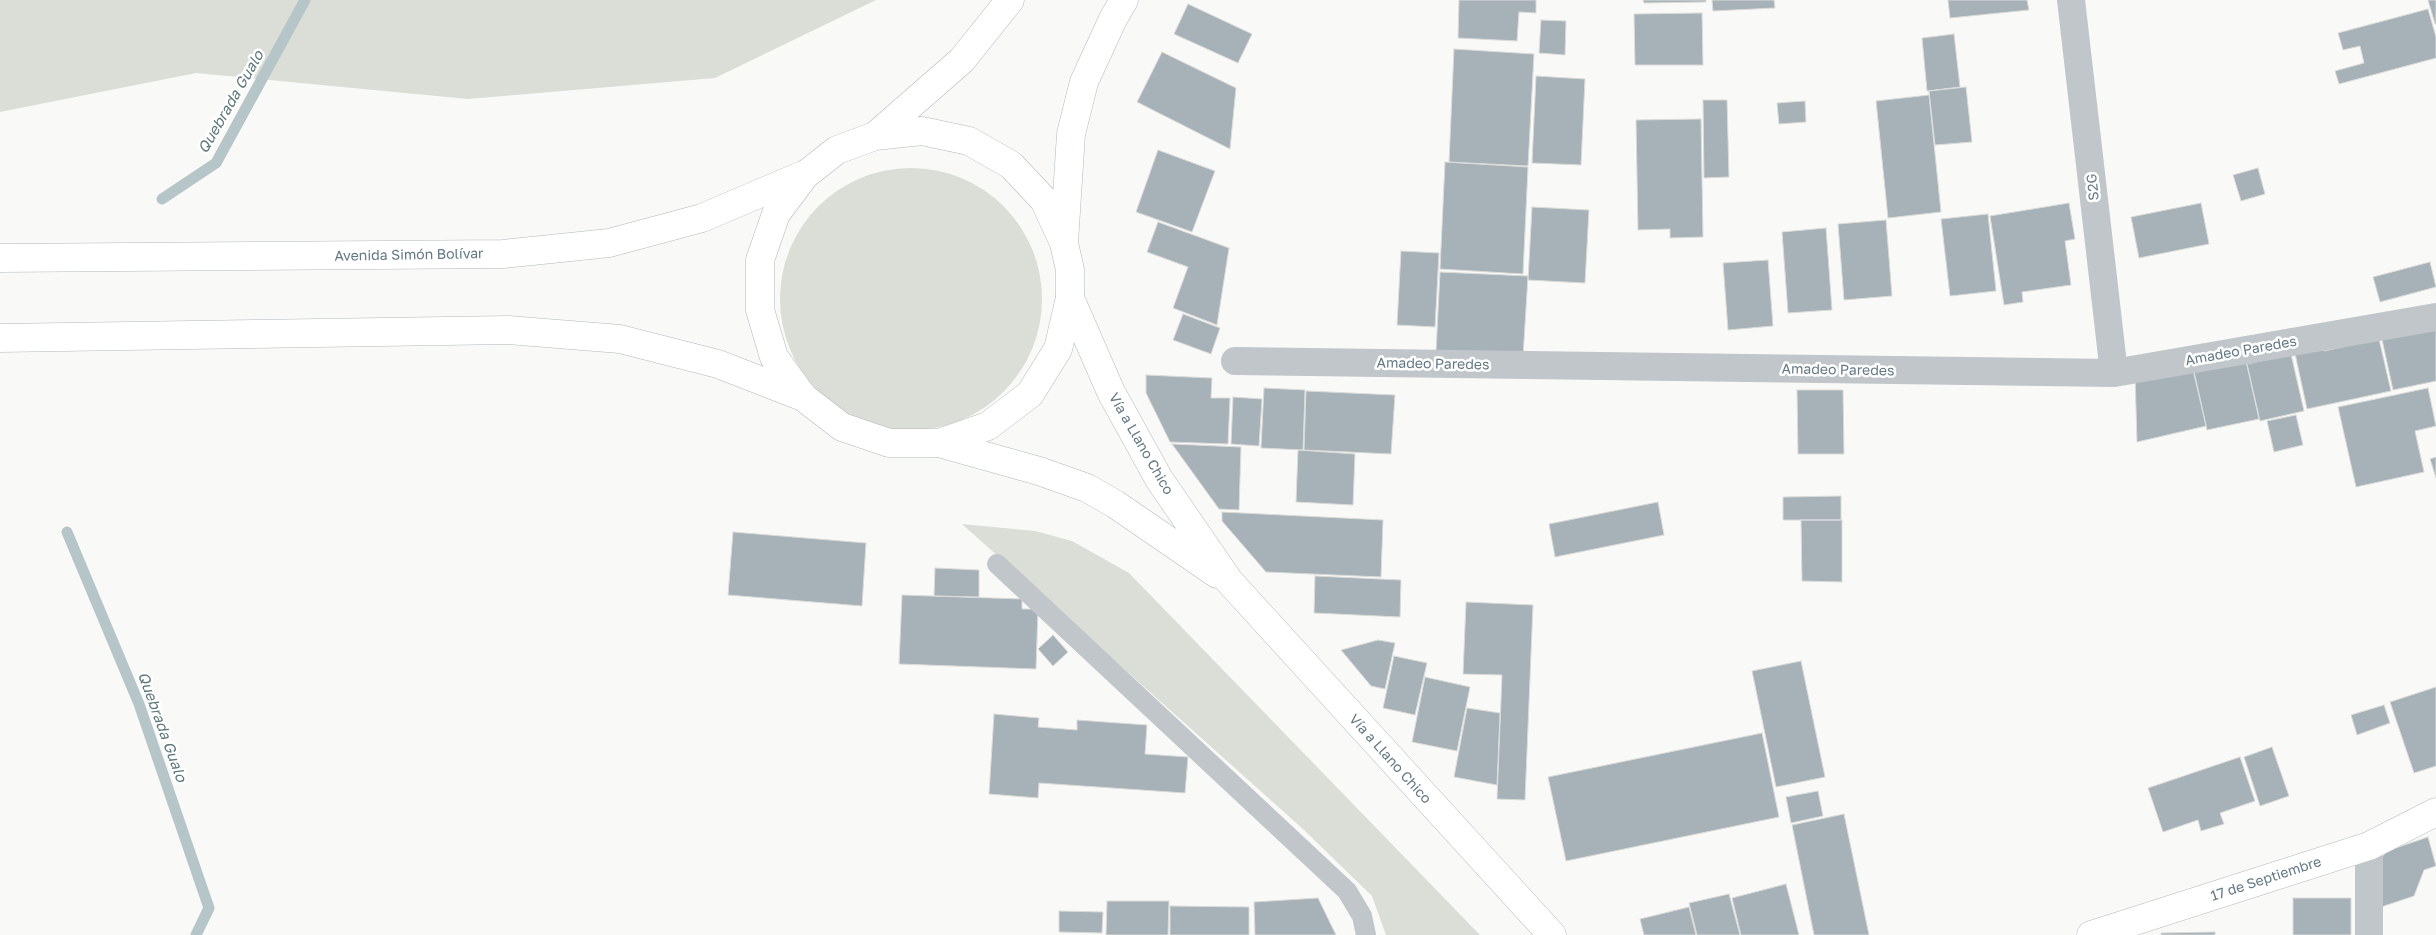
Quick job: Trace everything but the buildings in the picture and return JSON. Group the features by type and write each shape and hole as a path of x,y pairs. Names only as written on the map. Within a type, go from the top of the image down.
{"main road":[{"path":"874,136 962,60 1010,0"},
{"path":"1064,243 1072,134 1082,90 1113,19 1124,0"},
{"path":"0,338 508,330 620,339 718,364 802,397 842,427 861,434 889,443 938,443 988,426 1030,394 1058,349 1070,298 1070,270 1064,243 1044,200 1011,165 969,141 922,131 874,136 837,150 805,175 776,214 760,260 760,310 774,357 802,397"},
{"name":"Avenida Simón Bolívar","path":"0,258 503,254 610,243 702,218 805,175"},
{"name":"Vía a Llano Chico","path":"1070,298 1111,392 1159,479 1229,582 1552,935"},
{"name":"Vía a Llano Chico","path":"938,443 1040,471 1087,488 1115,504 1229,582"},
{"name":"17 de Septiembre","path":"2097,934 2369,846 2436,812"}],"street":[{"name":"S2G","path":"2072,0 2114,374"},
{"name":"Amadeo Paredes","path":"1235,361 2114,374 2436,317"},
{"path":"2369,846 2369,935"}],"lane":[{"path":"997,564 1347,891 1362,916 1366,935"}],"shaded area":[{"path":"0,0 876,0 715,78 468,99 196,73 0,112"},
{"path":"898,168 924,168 949,173 973,183 1004,206 1027,237 1037,261 1042,286 1042,312 1037,337 1027,361 1004,392 973,415 949,425 924,430 898,430 873,425 849,415 828,401 809,382 795,361 785,337 780,312 780,286 785,261 795,237 809,216 828,197 849,183 873,173"},
{"path":"962,524 1035,531 1072,541 1129,573 1480,935 1386,935 1372,896 1303,829"}],"waterway":[{"name":"Quebrada Gualo","path":"162,199 216,163 305,0"},
{"name":"Quebrada Gualo","path":"67,532 139,704 209,908 196,935"}]}
